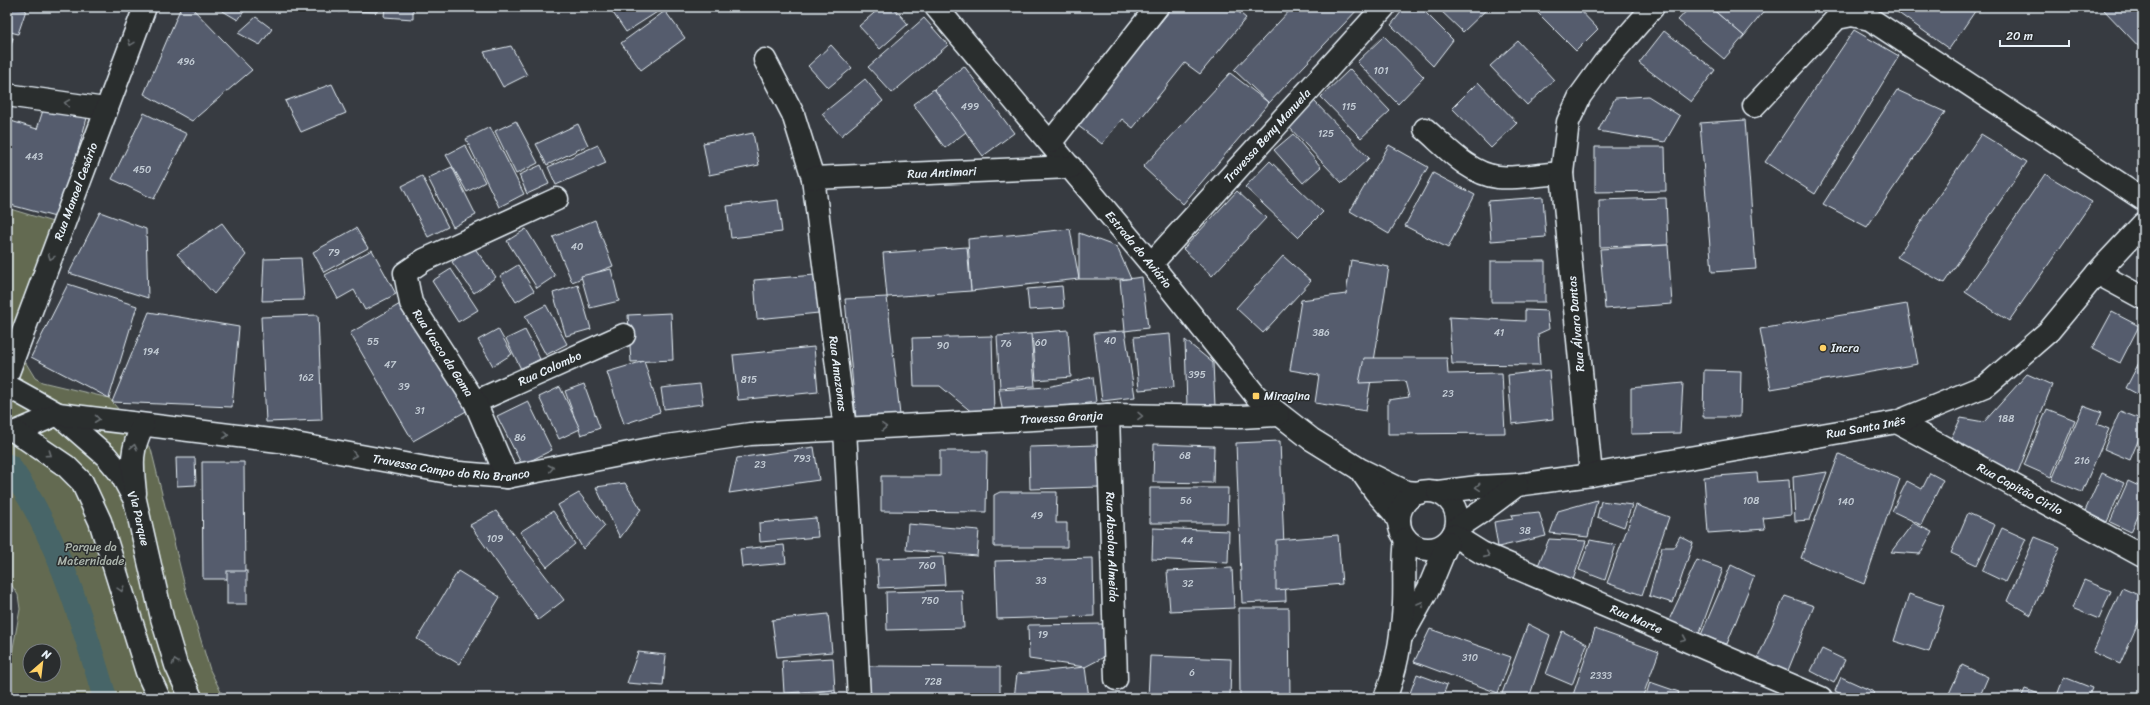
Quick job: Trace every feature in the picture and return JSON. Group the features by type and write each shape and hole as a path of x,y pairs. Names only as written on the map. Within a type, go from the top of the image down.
{"street":[{"name":"Rua Manoel Cesário","path":"9,382 105,108 145,7"},
{"name":"Estrada do Aviário","path":"936,7 1051,142 1256,396 1310,439 1360,470 1406,492 1428,492"},
{"path":"1051,142 1157,7"},
{"name":"Travessa Beny Manuela","path":"1151,264 1384,7"},
{"name":"Rua Álvaro Dantas","path":"1591,474 1562,173 1568,122 1580,96 1604,63 1653,7"},
{"path":"1754,106 1837,18 1852,15 1870,19 2143,199"},
{"name":"Rua Amazonas","path":"765,60 793,114 813,178 845,429 859,698"},
{"path":"7,95 105,108"},
{"path":"1425,129 1467,165 1482,173 1498,178 1562,173"},
{"name":"Rua Antimari","path":"813,178 1070,167"},
{"name":"Rua Vasco da Gama","path":"507,477 475,402 411,303 405,273 424,260 557,199"},
{"name":"Rua Santa Inês","path":"1428,492 1478,486 1517,485 1591,474 1897,422 1987,385 2049,330 2097,273 2143,224"},
{"path":"2097,273 2143,298"},
{"name":"Rua Colombo","path":"475,402 624,335"},
{"path":"9,382 21,410 12,437"},
{"name":"Via Parque","path":"9,382 58,414 106,456 121,474 135,500 162,618 176,665 191,698"},
{"path":"12,437 58,414"},
{"name":"Travessa Campo do Rio Branco","path":"58,414 279,441 448,472 507,477 660,447 742,435 845,429"},
{"name":"Travessa Granja","path":"845,429 1108,415 1240,417 1278,415"},
{"name":"Rua Absolon Almeida","path":"1108,415 1116,679"},
{"name":"Rua Capitão Cirilo","path":"1897,422 2143,556"},
{"path":"135,500 132,453 134,443 143,425"},
{"path":"12,437 66,466 82,482 100,521 147,672 159,698"},
{"name":"Estrada do Aviário","path":"1360,470 1375,491 1395,514 1402,530"},
{"name":"Rua Santa Inês","path":"1452,535 1517,485"},
{"path":"1385,698 1401,638 1404,604 1402,530 1404,504 1410,497 1428,492 1447,498 1453,505 1457,516 1452,535 1429,588 1401,638"},
{"path":"1402,530 1413,545 1426,549 1440,547 1452,535"},
{"name":"Rua Marte","path":"1452,535 1482,553 1821,698"}],"green space":[{"name":"Parque da Maternidade","path":"7,208 56,223 12,340 35,378 42,382 109,398 151,449 186,591 210,670 224,698 7,698 7,682 20,609 18,595 7,578"}],"building":[{"path":"7,7 26,10 18,34 7,31"},
{"path":"181,7 191,7 252,70 192,121 144,94"},
{"path":"216,7 247,7 238,20"},
{"path":"310,7 342,7 341,12"},
{"path":"352,7 378,7 377,12 352,11"},
{"path":"385,7 413,7 413,19 384,17"},
{"path":"609,7 665,7 626,32"},
{"path":"881,7 893,7 908,24 880,49 859,26"},
{"path":"1173,7 1232,7 1246,18 1200,74 1185,63 1133,128 1122,119 1102,144 1077,125"},
{"path":"1293,7 1360,7 1269,103 1234,70"},
{"path":"1405,7 1420,7 1453,40 1433,66 1391,25"},
{"path":"1437,7 1489,7 1463,32"},
{"path":"1532,7 1577,7 1598,29 1576,51"},
{"path":"1690,7 1710,7 1744,36 1724,59 1678,20"},
{"path":"1710,7 1762,7 1765,10 1744,36"},
{"path":"1890,7 1978,7 1949,49"},
{"path":"2108,7 2143,7 2143,51 2104,10"},
{"path":"665,11 685,38 641,70 621,43"},
{"path":"256,17 272,29 260,45 238,33"},
{"path":"924,18 948,45 892,93 868,67"},
{"path":"1854,30 1899,56 1815,194 1765,162"},
{"path":"1664,31 1715,70 1691,102 1639,63"},
{"path":"1384,36 1424,77 1398,104 1357,62"},
{"path":"7,37 13,38 7,58"},
{"path":"1518,41 1554,80 1527,105 1490,66"},
{"path":"831,45 852,68 828,88 808,66"},
{"path":"511,46 527,75 503,87 484,52"},
{"path":"964,66 1014,133 983,156 934,89"},
{"path":"1350,69 1390,111 1361,138 1321,97"},
{"path":"1230,73 1269,103 1183,204 1143,167"},
{"path":"865,79 883,101 841,136 822,114"},
{"path":"1478,82 1517,123 1491,148 1452,108"},
{"path":"332,84 346,113 301,132 285,101"},
{"path":"934,89 966,132 945,148 913,104"},
{"path":"1897,90 1945,112 1867,227 1823,204"},
{"path":"1648,96 1680,116 1665,142 1598,131 1615,98"},
{"path":"1314,101 1369,158 1342,183 1288,126"},
{"path":"45,104 87,118 59,218 7,204 7,140 11,121 37,129"},
{"path":"144,113 187,134 154,199 112,179"},
{"path":"1745,120 1756,269 1712,272 1700,123"},
{"path":"516,121 538,163 516,174 495,131"},
{"path":"578,124 588,145 547,165 536,144"},
{"path":"490,127 524,194 499,207 466,139"},
{"path":"753,133 759,165 709,175 703,143"},
{"path":"1293,134 1321,167 1303,183 1274,150"},
{"path":"1981,134 2027,162 1944,283 1897,257"},
{"path":"465,145 485,182 467,192 446,155"},
{"path":"598,145 606,163 556,185 548,167"},
{"path":"1389,145 1428,167 1389,234 1350,211"},
{"path":"1595,147 1665,147 1666,191 1595,192"},
{"path":"1270,161 1323,212 1298,237 1245,187"},
{"path":"541,165 549,184 527,194 519,175"},
{"path":"452,167 476,215 453,227 428,178"},
{"path":"1433,173 1475,195 1448,248 1405,226"},
{"path":"2045,174 2092,202 2009,321 1965,292"},
{"path":"422,176 448,227 428,237 402,186"},
{"path":"1237,191 1266,218 1212,276 1183,249"},
{"path":"1543,197 1546,237 1491,241 1488,201"},
{"path":"1666,198 1668,245 1600,247 1599,200"},
{"path":"778,200 782,232 731,238 727,206"},
{"path":"100,212 146,229 148,298 69,273"},
{"path":"595,220 613,266 572,282 553,237"},
{"path":"222,223 246,255 214,294 177,254"},
{"path":"356,228 368,248 324,272 313,252"},
{"path":"526,229 555,276 537,288 507,241"},
{"path":"1070,229 1079,279 971,291 968,239"},
{"path":"1079,233 1117,247 1131,279 1079,279"},
{"path":"1668,245 1672,304 1605,309 1600,249"},
{"path":"473,246 496,277 474,293 452,262"},
{"path":"967,247 971,291 887,297 883,253"},
{"path":"372,250 396,294 365,310 354,290 338,299 325,275"},
{"path":"1283,256 1311,281 1263,333 1236,308"},
{"path":"301,258 304,300 262,301 264,259"},
{"path":"1351,260 1389,267 1366,411 1315,403 1319,375 1290,370 1301,300 1346,294"},
{"path":"1491,261 1545,261 1545,302 1491,302"},
{"path":"518,265 534,291 516,302 500,276"},
{"path":"451,269 478,310 458,322 432,281"},
{"path":"611,269 619,301 590,308 581,276"},
{"path":"815,275 819,313 757,319 754,280"},
{"path":"1142,277 1148,328 1125,331 1120,280"},
{"path":"68,284 137,306 109,398 31,357"},
{"path":"578,285 591,329 566,336 553,293"},
{"path":"1062,286 1064,308 1029,310 1027,289"},
{"path":"887,297 900,415 856,419 845,299"},
{"path":"407,300 470,409 413,441 350,333"},
{"path":"1907,304 1918,364 1771,389 1760,329"},
{"path":"546,305 567,344 546,355 525,316"},
{"path":"1525,310 1547,311 1549,329 1538,334 1540,365 1452,364 1449,317 1525,321"},
{"path":"149,312 239,327 232,407 112,402"},
{"path":"2112,312 2139,326 2120,363 2092,349"},
{"path":"671,313 673,360 631,362 628,315"},
{"path":"318,315 322,420 266,422 261,317"},
{"path":"498,329 512,354 493,366 478,340"},
{"path":"525,330 540,359 521,369 506,339"},
{"path":"1068,330 1071,377 1036,380 1032,333"},
{"path":"1125,331 1135,397 1102,401 1094,333"},
{"path":"1031,334 1035,386 1000,388 997,336"},
{"path":"1170,334 1174,387 1139,390 1134,337"},
{"path":"992,336 994,413 973,413 940,386 914,386 912,338"},
{"path":"1185,340 1213,363 1215,406 1187,407"},
{"path":"814,347 818,392 738,400 733,355"},
{"path":"2143,355 2143,397 2126,388"},
{"path":"1364,358 1447,358 1448,374 1502,373 1505,433 1388,434 1388,400 1409,397 1405,381 1359,383"},
{"path":"644,361 660,412 624,424 607,372"},
{"path":"1549,370 1553,419 1512,424 1508,375"},
{"path":"1704,370 1741,371 1740,417 1703,417"},
{"path":"2027,374 2052,385 2015,480 1949,442 1961,418 1984,422"},
{"path":"1093,377 1096,402 1003,414 999,390 1047,387"},
{"path":"1683,383 1680,433 1631,434 1631,388"},
{"path":"584,384 600,428 581,435 565,391"},
{"path":"700,384 703,404 664,409 661,388"},
{"path":"560,387 580,429 559,439 539,397"},
{"path":"528,401 552,450 522,465 497,416"},
{"path":"2083,406 2102,413 2097,424 2109,429 2082,492 2052,480"},
{"path":"2047,409 2075,420 2051,477 2024,465"},
{"path":"2120,411 2143,420 2143,429 2130,460 2104,449"},
{"path":"1280,441 1286,601 1242,603 1236,443"},
{"path":"1154,444 1214,446 1213,483 1153,482"},
{"path":"1098,445 1100,487 1030,489 1029,447"},
{"path":"814,447 819,480 729,493 737,458"},
{"path":"940,451 987,451 986,512 881,511 881,476 940,476"},
{"path":"1839,454 1900,479 1864,584 1801,558"},
{"path":"176,458 195,458 196,485 177,486"},
{"path":"202,462 244,462 245,579 203,579"},
{"path":"1827,472 1810,520 1795,521 1793,477"},
{"path":"1757,473 1758,482 1789,480 1791,515 1763,518 1765,529 1708,533 1704,477"},
{"path":"1930,473 1943,480 1921,525 1892,511 1907,481 1922,489"},
{"path":"2102,473 2124,483 2107,522 2085,511"},
{"path":"2128,481 2143,488 2143,505 2131,532 2110,522"},
{"path":"625,483 641,509 620,538 596,487"},
{"path":"1150,488 1228,488 1227,523 1150,523"},
{"path":"1000,492 1057,492 1056,523 1067,523 1067,547 994,547 994,495"},
{"path":"579,493 605,526 583,549 558,505"},
{"path":"1597,500 1588,537 1550,533 1558,511"},
{"path":"1601,501 1632,505 1624,527 1597,517"},
{"path":"1636,505 1669,517 1642,595 1607,583"},
{"path":"496,511 564,600 538,620 470,525"},
{"path":"553,511 575,544 547,567 520,532"},
{"path":"1539,512 1546,536 1498,547 1494,522 1513,519 1511,515"},
{"path":"1968,513 1995,525 1977,565 1951,553"},
{"path":"816,518 818,537 760,542 759,523"},
{"path":"1913,523 1932,532 1920,554 1891,552"},
{"path":"908,524 979,530 977,556 906,550"},
{"path":"1153,528 1229,531 1228,563 1152,559"},
{"path":"2002,528 2026,539 2005,582 1982,571"},
{"path":"1338,535 1342,584 1276,590 1276,540"},
{"path":"1680,536 1693,543 1673,603 1649,596 1662,547 1674,547"},
{"path":"2035,537 2060,547 2031,615 2007,601"},
{"path":"1549,539 1586,541 1573,580 1537,568"},
{"path":"1590,540 1616,545 1605,580 1579,570"},
{"path":"784,545 786,563 742,567 740,549"},
{"path":"943,557 945,585 879,588 877,559"},
{"path":"1093,558 1094,616 997,619 995,561"},
{"path":"1697,560 1723,569 1698,637 1668,622"},
{"path":"1731,565 1754,576 1727,644 1701,635"},
{"path":"1232,568 1234,608 1170,611 1167,571"},
{"path":"227,571 247,571 247,604 227,604"},
{"path":"458,571 500,597 459,664 417,639"},
{"path":"2084,580 2111,591 2099,619 2072,608"},
{"path":"2122,588 2143,597 2143,612 2120,664 2093,652"},
{"path":"962,590 964,628 887,630 886,592"},
{"path":"1909,594 1944,606 1929,652 1894,641"},
{"path":"1785,596 1814,606 1787,673 1756,662"},
{"path":"1239,608 1289,608 1290,698 1240,698"},
{"path":"828,614 832,652 777,657 772,620"},
{"path":"1103,624 1104,657 1085,667 1029,659 1028,625"},
{"path":"1528,624 1550,635 1529,698 1509,698 1501,696"},
{"path":"1430,629 1511,657 1498,693 1414,662"},
{"path":"1595,629 1659,652 1642,698 1572,698"},
{"path":"1562,631 1587,644 1572,685 1546,674"},
{"path":"1822,649 1845,660 1834,683 1811,671"},
{"path":"638,652 666,655 663,686 627,683"},
{"path":"1150,656 1231,659 1230,698 1148,698"},
{"path":"833,658 835,690 784,693 782,661"},
{"path":"1962,665 1988,677 1979,698 1947,698"},
{"path":"868,666 1000,667 1000,698 868,698"},
{"path":"1085,667 1089,698 1014,698 1017,674"},
{"path":"1417,674 1447,685 1442,698 1423,698 1410,693"},
{"path":"1841,677 1874,692 1871,698 1850,698 1835,691"},
{"path":"2064,677 2092,688 2088,698 2056,698"},
{"path":"1650,682 1679,692 1677,698 1645,698"},
{"path":"2025,689 2048,697 2048,698 2021,698"},
{"path":"835,690 836,698 769,698 768,696"},
{"path":"1734,692 1754,697 1732,698"}],"waterway":[{"path":"9,466 26,492 55,549 77,608 105,698"}],"place":[{"name":"Incra","path":"1823,348"},
{"name":"Miragina","path":"1256,396"}]}
